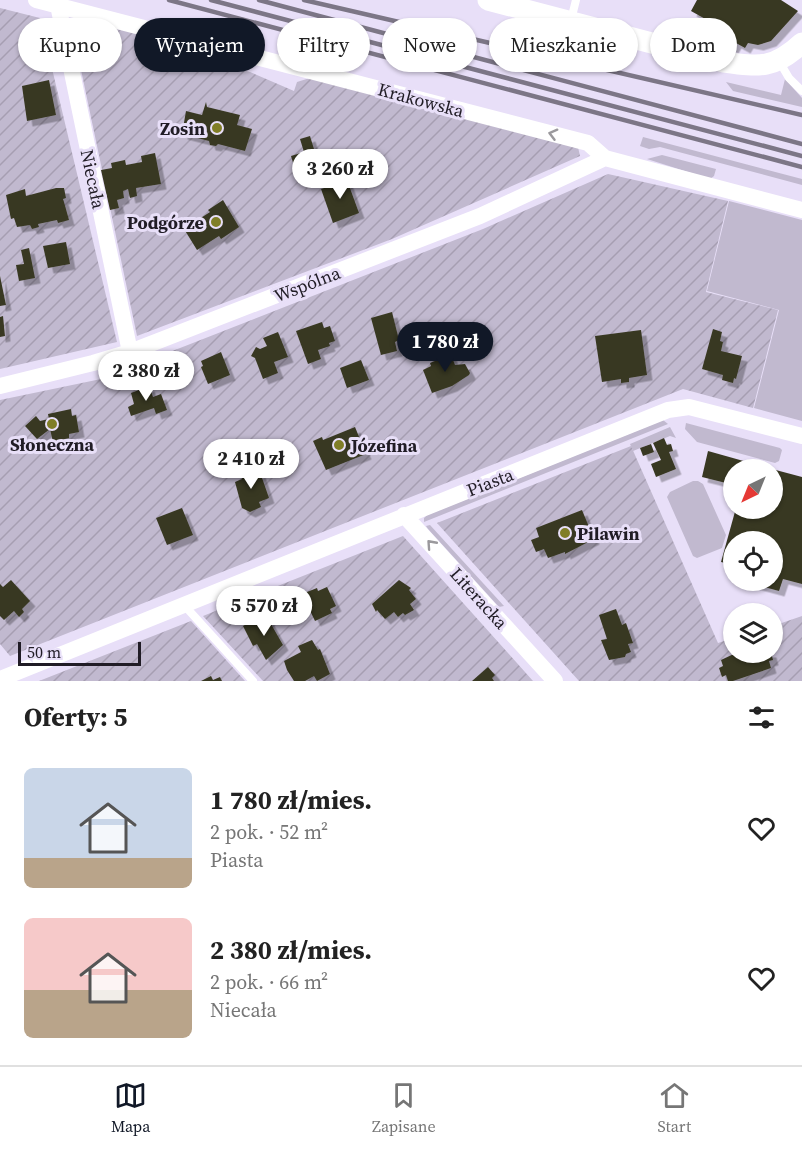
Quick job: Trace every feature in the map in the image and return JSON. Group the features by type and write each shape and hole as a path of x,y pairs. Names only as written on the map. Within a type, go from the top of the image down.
{"street":[{"name":"Krakowska","path":"36,0 588,143 605,158 802,210"},
{"path":"488,0 556,18"},
{"name":"Niecała","path":"58,5 130,352"},
{"path":"638,40 724,62 760,65 779,61 802,43"},
{"name":"Wspólna","path":"0,386 130,352 480,216 605,158"},
{"name":"Piasta","path":"2,675 184,605 676,408 689,407 710,411 802,436"},
{"name":"Literacka","path":"404,515 555,681"}],"lane":[{"path":"572,18 576,0"},
{"path":"779,61 789,78 802,91"},
{"path":"184,605 253,681"}],"shaded area":[{"path":"0,8 40,18 18,18 18,72 53,72 117,342 0,369"},
{"path":"122,27 134,30 134,72 250,72 294,91 297,82 313,77 578,147 580,156 392,239 137,336 81,72 122,72"},
{"path":"785,79 802,98 802,107 733,91 726,82 781,95"},
{"path":"643,137 802,179 802,185 660,147 649,149 640,146"},
{"path":"662,155 716,169 714,176 710,179 647,159"},
{"path":"608,174 728,201 706,292 778,310 753,408 683,389 10,656 0,644 0,400 101,379 483,229"},
{"path":"729,201 802,220 802,421 754,408 779,310 707,291"},
{"path":"663,420 668,424 424,522 427,515"},
{"path":"686,423 782,450 780,459 760,459 697,442 685,429"},
{"path":"670,427 676,438 670,436 633,451 630,444"},
{"path":"631,446 718,643 723,641 723,663 783,663 783,623 802,616 802,681 579,681 437,523"},
{"path":"693,481 703,484 724,531 722,548 697,558 693,556 667,497 670,492"},
{"path":"430,525 504,606 499,607 426,526"},
{"path":"403,536 533,681 263,681 203,616"},
{"path":"191,621 245,681 39,681"}],"building":[{"path":"697,0 781,0 798,11 771,41 758,45 748,43 745,48 737,44 737,18 704,18 691,11"},
{"path":"49,80 56,115 27,121 22,86"},
{"name":"Zosin","path":"206,102 207,107 240,115 237,125 252,129 245,151 218,144 210,145 209,141 182,134 186,111 202,115"},
{"path":"310,136 321,172 298,179 291,156 304,152 300,139"},
{"path":"155,153 161,184 136,188 137,196 130,198 128,189 123,191 124,198 117,200 119,208 110,210 101,170 112,168 111,163 125,160 126,165 142,162 141,156"},
{"path":"336,178 338,183 347,180 359,213 333,223 321,189 330,186 328,181"},
{"path":"64,188 66,198 63,199 69,220 38,224 39,227 32,229 30,225 17,227 14,218 11,219 6,195 25,189 26,196"},
{"name":"Podgórze","path":"223,200 239,227 221,239 219,236 197,250 184,229 210,212 208,210"},
{"path":"66,242 70,264 48,268 43,246"},
{"path":"29,248 35,278 19,281 16,265 24,264 21,250"},
{"path":"0,276 6,305 0,306"},
{"path":"392,312 399,340 395,342 397,351 381,355 371,318"},
{"path":"3,316 5,336 0,337 0,317"},
{"path":"322,322 324,328 330,326 335,341 329,343 330,346 318,350 321,359 308,364 296,331"},
{"path":"713,329 722,332 721,351 742,356 733,383 722,380 723,375 702,369"},
{"path":"641,330 647,375 629,378 629,382 621,383 621,379 602,382 595,336"},
{"path":"278,332 288,357 274,362 278,373 263,379 255,358 251,356 256,347 260,349 267,346 263,338"},
{"path":"221,352 230,375 208,384 201,361"},
{"path":"450,352 455,365 465,364 470,373 452,386 432,393 423,370 431,366 430,363"},
{"path":"361,360 369,380 347,388 340,368"},
{"path":"149,386 153,397 161,394 167,410 156,414 154,408 131,416 128,407 134,404 131,393"},
{"name":"Słoneczna","path":"71,409 72,416 76,415 79,432 69,434 69,438 53,442 50,429 37,439 25,426 36,416 40,421 49,419 48,414"},
{"name":"Józefina","path":"355,427 366,454 326,470 313,441 322,437 323,440"},
{"path":"664,438 667,445 671,444 673,451 669,452 676,469 656,477 651,464 661,460 653,443"},
{"path":"651,444 654,452 643,456 640,448"},
{"path":"708,451 736,459 723,459 723,482 702,477"},
{"path":"254,468 256,474 260,472 269,498 259,502 261,507 250,512 242,508 235,482 242,479 240,474"},
{"path":"783,472 802,477 802,584 783,579 783,531 730,531 733,519 783,519"},
{"path":"182,508 193,535 167,545 156,518"},
{"name":"Pilawin","path":"582,510 594,539 565,554 565,552 548,558 544,549 536,552 531,540 539,537 536,528"},
{"path":"11,580 30,601 22,609 24,612 19,617 14,611 4,620 0,616 0,584 3,587"},
{"path":"399,580 411,588 409,590 416,599 410,604 414,610 398,617 394,612 385,619 377,610 376,612 372,604"},
{"path":"327,587 336,606 330,609 332,613 315,621 302,594"},
{"path":"616,609 622,625 626,623 633,643 628,644 631,652 625,657 609,660 601,640 607,639 599,615"},
{"path":"267,617 283,645 266,660 257,644 253,646 243,626 256,619 258,622"},
{"path":"312,640 318,650 320,649 330,674 317,681 314,676 305,681 294,681 284,661 301,652 298,646"},
{"path":"723,659 723,663 770,663 771,668 728,681 726,675 722,677 719,668 723,666 721,660"},
{"path":"488,667 495,675 492,678 494,681 472,681"},
{"path":"211,676 213,680 220,677 222,681 201,681"}],"railway":[{"path":"169,0 802,167"},
{"path":"211,0 802,156"},
{"path":"259,0 802,144"},
{"path":"304,0 802,115"}],"place":[{"name":"Zosin","path":"217,128"},
{"name":"Podgórze","path":"216,222"},
{"name":"Słoneczna","path":"52,424"},
{"name":"Józefina","path":"339,445"},
{"name":"Pilawin","path":"565,533"}]}
